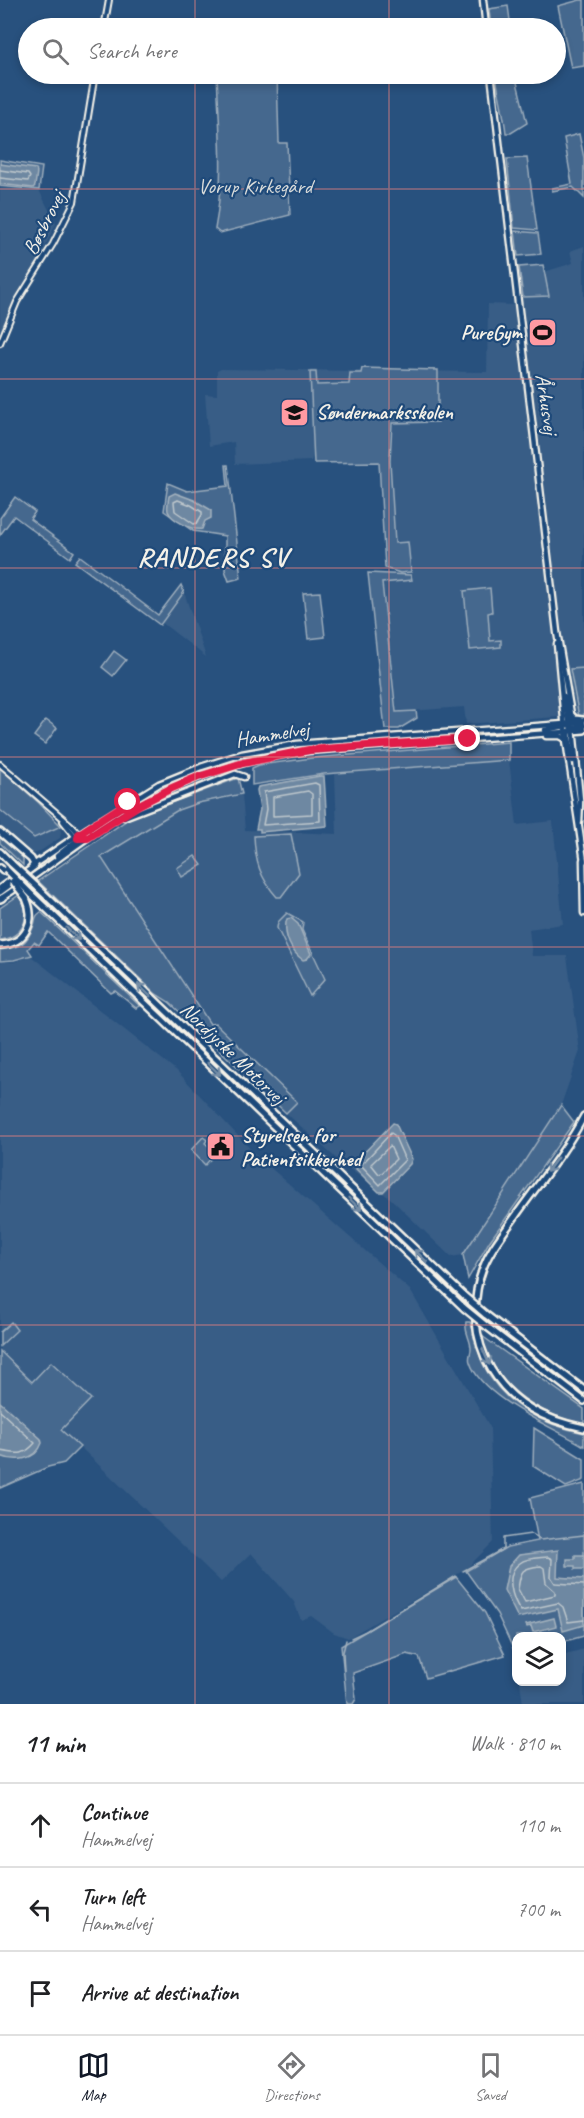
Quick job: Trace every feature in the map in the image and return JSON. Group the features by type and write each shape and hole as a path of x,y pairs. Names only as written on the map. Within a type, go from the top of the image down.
{"highway":[{"path":"0,832 35,864 33,869 0,895"},
{"name":"Nordjyske Motorvej","path":"0,852 464,1296 584,1390"},
{"name":"Nordjyske Motorvej","path":"2,868 465,1308 584,1401"},
{"path":"0,945 13,943 29,927 32,914 29,896"},
{"path":"584,1116 572,1137 488,1257 478,1284 476,1311 477,1331 485,1357 493,1372 510,1393 523,1405 546,1418 584,1428"}],"main road":[{"path":"483,0 485,18"},
{"name":"Århusvej","path":"492,84 557,632 572,727 580,800 579,822"},
{"name":"Århusvej","path":"557,632 559,673 572,727 584,859 584,913"},
{"name":"Hammelvej","path":"0,895 148,799 219,770 260,759 309,750 495,736 572,727"},
{"name":"Hammelvej","path":"35,864 159,784 201,767 252,752 290,745 572,727"},
{"path":"113,821 235,774 244,777"},
{"path":"34,875 77,836 88,838"}],"street":[{"path":"106,18 109,0"},
{"name":"Bøsbrovej","path":"0,343 17,302 53,244 74,202 93,84"},
{"path":"0,764 72,826 77,836"}],"shaded area":[{"path":"0,186 39,190 56,224 0,337"},
{"path":"584,246 584,715 466,724 464,707 396,712 382,582 412,579 408,543 395,544 390,467 395,371 487,372 488,304 513,305 544,272 573,263 570,251"},
{"name":"Søndermarksskolen","path":"221,369 360,371 384,455 313,457 311,461 235,464 234,442 209,446 205,394 217,395 217,371"},
{"path":"184,592 206,657 161,622"},
{"path":"509,760 517,825 553,821 563,924 529,929 532,956 567,956 580,1051 561,1105 463,1255 451,1257 391,1199 340,1162 286,1113 296,1101 215,1023 211,1025 101,856 178,810 198,803 242,794 245,830 337,834 335,774"},
{"path":"0,771 59,824 60,838 33,854 26,852 0,828"},
{"path":"31,956 177,1071 256,1155 410,1290 490,1427 493,1542 466,1569 348,1638 334,1633 311,1616 301,1620 294,1602 251,1553 221,1582 60,1430 90,1399 52,1362 32,1382 0,1351 0,962 14,962"},
{"path":"584,1649 584,1704 523,1704 521,1686 566,1686 566,1654"}],"green space":[{"path":"584,0 584,66 571,68 566,44 566,18 561,18 558,6"},
{"path":"508,6 510,18 490,18 489,9"},
{"name":"Vorup Kirkegård","path":"218,84 277,84 279,143 287,143 290,215 220,233 215,229 221,171"},
{"path":"498,84 517,84 527,123 511,133 506,133"},
{"path":"579,134 584,158 584,198 573,187 552,191 552,188 572,184 564,138"},
{"path":"527,158 537,230 514,228 507,159"},
{"path":"0,160 42,167 39,190 0,186"},
{"path":"515,231 538,233 541,254 518,256"},
{"path":"543,265 549,296 523,297 519,267"},
{"path":"362,368 438,370 438,422 392,423 390,461 395,543 408,542 411,572 400,573 385,568 379,462 314,463 310,372 316,372 317,385 349,384 350,373 361,373"},
{"path":"226,465 228,465 241,578 229,581 225,570 225,536 193,531 164,511 168,483 187,491 228,486"},
{"path":"15,497 35,512 30,519 74,552 70,558 14,516 0,535 0,518"},
{"path":"80,556 158,615 181,585 184,592 160,625 75,562"},
{"path":"368,573 411,575 412,580 382,583 396,712 416,711 417,718 399,729 385,729"},
{"path":"490,588 492,612 488,613 490,641 501,640 501,647 470,650 464,591"},
{"path":"320,592 325,637 308,639 303,593"},
{"path":"114,651 126,660 113,676 102,667"},
{"path":"584,668 584,717 579,717 570,669"},
{"path":"46,720 57,728 45,744 34,736"},
{"path":"509,742 509,760 324,774 252,785 252,768 259,765 312,758"},
{"path":"0,768 61,826 34,838 0,810"},
{"path":"237,768 236,772 154,803 152,801 207,777"},
{"path":"238,778 242,794 198,803 178,810 101,857 210,1024 215,1023 297,1102 286,1113 169,1002 156,994 38,881 130,818"},
{"path":"291,834 299,873 281,897 277,897 259,869 254,836"},
{"path":"0,835 23,856 23,865 0,843"},
{"path":"195,856 202,865 182,877 177,868"},
{"path":"19,895 25,910 24,924 15,935 0,940 0,908"},
{"path":"41,912 140,1006 136,1008 115,991 111,993 48,932 39,945 34,942 28,949 32,955 0,961 0,950 22,944 29,937 37,916"},
{"path":"287,913 303,922 302,930 325,979 310,996 277,928 278,922"},
{"path":"561,1105 574,1122 489,1242 468,1279 463,1255"},
{"path":"203,1137 207,1140 205,1143 216,1153 205,1165 191,1150"},
{"path":"11,1322 17,1330 0,1346 0,1332"},
{"path":"466,1322 470,1322 484,1366 502,1392 539,1419 584,1433 584,1446 520,1410 488,1388 477,1375 469,1359 471,1345"},
{"path":"482,1336 584,1409 584,1422 582,1424 549,1413 519,1395 496,1369"},
{"path":"0,1351 32,1382 51,1362 91,1399 61,1430 80,1447 64,1463 48,1467 0,1488"},
{"path":"534,1428 584,1459 584,1480 566,1487 533,1466"},
{"path":"584,1484 584,1636 566,1641 566,1632 512,1632 512,1646 497,1614 466,1571 507,1547 538,1541 530,1498"},
{"path":"456,1577 485,1613 505,1655 426,1678 419,1657 407,1654 353,1673 356,1699 353,1704 347,1704 341,1646"}],"water":[{"path":"0,164 36,169 35,186 33,188 0,184"},
{"path":"175,493 211,510 211,518 205,521 202,529 188,527 170,514 168,511 169,496"},
{"path":"324,776 327,826 260,832 260,829 256,829 260,809 258,787"},
{"path":"291,918 298,924 311,954 307,959 303,960 299,957 289,943 286,922"},
{"path":"393,1123 396,1124 412,1159 383,1192 379,1192 352,1165"},
{"path":"0,1402 41,1439 39,1449 30,1457 12,1459 0,1456"},
{"path":"558,1550 557,1577 584,1579 584,1625 563,1631 558,1609 518,1618 504,1590 509,1566 519,1555"},
{"path":"575,1555 584,1555 584,1569 567,1566 567,1559 575,1559"},
{"path":"554,1618 556,1626 533,1632 531,1626 526,1625"}],"waterway":[{"path":"463,1571 503,1549 503,1538 531,1534 540,1540 584,1535"},
{"path":"351,1638 456,1576"},
{"path":"344,1671 343,1652 346,1640"}],"place":[{"name":"PureGym","path":"543,332"},
{"name":"Søndermarksskolen","path":"295,412"},
{"name":"Styrelsen for Patientsikkerhed","path":"220,1147"}],"district":[{"name":"RANDERS SV","path":"213,557"}],"route":[{"path":"128,802 79,834 78,838 88,838 139,805 172,788 243,763 309,750 468,739"}]}
